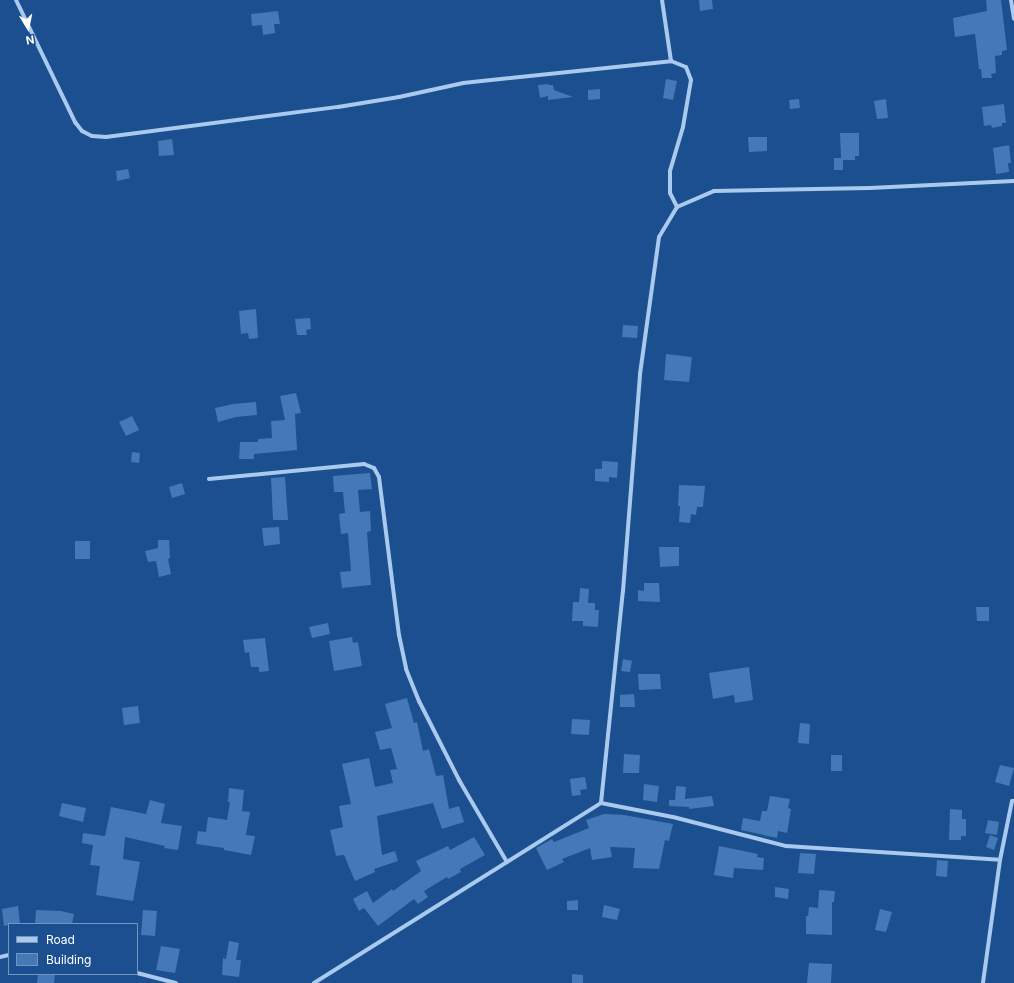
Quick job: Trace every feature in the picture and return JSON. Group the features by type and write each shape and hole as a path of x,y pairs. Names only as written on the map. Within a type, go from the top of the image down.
{"street":[{"path":"16,0 75,122 82,131 92,136 106,137 338,107 399,97 463,83 671,61 686,66 691,80 683,127 670,171 670,193 677,207"},
{"path":"662,0 671,61"},
{"path":"1011,0 1014,19"},
{"path":"601,803 623,591 640,374 659,237 677,207 714,191 870,188 1014,181"},
{"path":"209,479 364,464 374,468 379,477 399,635 406,670 419,701 459,780 507,862"},
{"path":"983,983 1000,860 1012,801 1014,801"},
{"path":"314,983 601,803 673,817 786,846 1000,860"},
{"path":"138,973 176,983"}],"building":[{"path":"699,0 712,0 713,9 700,11"},
{"path":"986,0 1001,0 1007,50 1002,51 1002,55 995,56 996,73 991,74 992,78 982,78 981,69 979,69 975,34 955,37 953,18 987,11"},
{"path":"278,11 280,24 274,24 275,33 263,35 262,25 252,26 251,14"},
{"path":"666,79 677,81 673,100 663,98"},
{"path":"538,85 553,85 554,90 573,97 548,100 548,96 540,98"},
{"path":"600,89 600,99 588,100 588,90"},
{"path":"799,99 800,108 790,109 789,100"},
{"path":"886,99 888,118 877,119 874,101"},
{"path":"1004,104 1006,123 1002,123 1002,126 992,128 991,125 984,126 982,107"},
{"path":"840,133 859,133 859,156 855,156 855,160 843,160 843,170 834,170 834,158 841,158"},
{"path":"748,137 767,137 767,151 749,152"},
{"path":"172,139 174,155 159,156 158,141"},
{"path":"1009,145 1011,163 1008,163 1009,172 996,174 993,148"},
{"path":"128,169 130,178 117,181 116,171"},
{"path":"256,309 258,338 249,339 248,333 241,334 239,311"},
{"path":"310,318 311,329 306,330 307,335 297,335 295,319"},
{"path":"623,325 638,326 637,338 622,337"},
{"path":"666,354 692,357 689,382 664,380"},
{"path":"296,393 301,413 295,414 297,450 254,454 254,459 239,459 240,442 258,442 258,439 272,438 271,421 285,420 280,396"},
{"path":"256,402 257,415 236,417 218,422 215,408 233,404"},
{"path":"132,416 139,430 126,436 119,422"},
{"path":"132,452 140,453 139,463 131,462"},
{"path":"602,461 618,462 617,478 609,477 609,482 595,481 595,469 602,469"},
{"path":"370,473 372,489 358,490 360,512 370,511 371,531 367,532 371,585 342,588 340,572 351,571 348,533 341,534 339,514 345,513 343,492 334,492 333,476"},
{"path":"285,477 288,520 273,520 271,478"},
{"path":"182,483 185,494 172,498 169,487"},
{"path":"679,485 705,486 703,507 697,507 696,515 691,514 690,523 679,522"},
{"path":"279,527 280,544 264,546 262,528"},
{"path":"158,540 169,540 170,558 168,559 171,574 159,577 156,561 148,562 145,551 158,548"},
{"path":"75,541 90,541 90,559 75,559"},
{"path":"659,547 679,547 679,566 660,567"},
{"path":"644,583 659,583 660,602 638,601 638,590 644,591"},
{"path":"580,588 589,589 588,603 595,603 595,610 599,610 598,627 583,626 583,621 572,621 573,602 579,602"},
{"path":"976,607 989,607 989,621 977,621"},
{"path":"328,623 330,634 312,638 309,627"},
{"path":"352,637 353,643 358,642 362,666 334,671 329,641"},
{"path":"265,638 269,671 259,672 259,667 251,667 249,652 245,653 243,640"},
{"path":"623,659 632,661 630,672 621,671"},
{"path":"749,667 753,700 735,703 734,695 713,699 709,673"},
{"path":"638,674 660,674 661,689 639,690"},
{"path":"634,694 635,707 620,707 620,695"},
{"path":"407,698 414,723 417,722 423,751 429,749 436,776 443,775 449,809 459,806 464,822 442,829 433,803 377,816 382,855 395,851 398,861 374,869 375,872 355,881 344,855 336,856 330,830 343,827 339,806 351,804 342,764 369,758 375,787 393,783 390,770 397,769 391,748 380,750 375,732 392,728 385,704"},
{"path":"138,706 140,723 124,725 122,708"},
{"path":"572,719 590,720 589,735 571,734"},
{"path":"800,723 810,724 809,744 798,743"},
{"path":"624,754 640,755 639,773 623,773"},
{"path":"831,755 842,755 842,771 831,771"},
{"path":"1000,765 1014,768 1009,786 995,782"},
{"path":"585,777 587,789 580,790 581,795 572,796 570,779"},
{"path":"644,784 659,786 657,802 643,800"},
{"path":"676,786 686,787 685,799 712,796 714,806 689,809 689,807 669,806 669,800 675,800"},
{"path":"229,788 244,790 242,811 250,812 246,835 255,836 251,855 224,850 224,848 196,844 198,831 206,832 208,817 227,820 230,802 228,802"},
{"path":"770,796 790,799 788,808 791,809 787,833 778,831 777,838 741,830 743,818 760,821 762,811 767,811"},
{"path":"150,800 165,804 161,823 182,826 178,850 164,848 165,846 125,837 123,859 140,862 133,901 96,895 100,866 90,865 93,845 82,843 83,833 105,836 111,807 146,814"},
{"path":"62,803 86,808 83,822 59,816"},
{"path":"950,809 962,810 962,819 966,819 966,836 961,836 961,840 949,840"},
{"path":"604,814 624,815 673,824 669,841 665,840 659,869 633,868 635,848 610,847 612,857 592,860 590,848 562,859 564,862 547,870 536,848 552,839 554,842 589,828 586,820"},
{"path":"988,820 999,822 997,835 985,833"},
{"path":"990,835 998,838 994,850 986,847"},
{"path":"474,837 485,855 460,869 461,872 448,879 447,877 424,891 428,897 418,904 414,899 378,926 364,908 359,911 353,899 367,891 373,903 421,871 416,861 448,846 450,850"},
{"path":"719,846 758,854 757,857 764,858 763,870 734,868 733,878 714,875"},
{"path":"800,853 816,854 814,874 798,873"},
{"path":"937,860 948,861 947,877 936,876"},
{"path":"775,887 789,889 788,899 775,897"},
{"path":"819,890 835,891 834,902 832,902 832,935 806,934 806,916 808,916 809,907 818,908"},
{"path":"578,900 578,910 567,910 567,901"},
{"path":"604,905 620,909 617,920 602,917"},
{"path":"18,906 20,923 8,923 8,925 4,926 2,909"},
{"path":"880,909 892,912 886,932 875,930"},
{"path":"36,910 61,911 74,914 72,923 35,923"},
{"path":"143,910 157,911 155,936 141,935"},
{"path":"229,941 239,943 236,960 241,960 239,977 222,975 223,958 226,959"},
{"path":"161,946 180,949 175,973 156,970"},
{"path":"809,963 832,964 831,983 807,983"},
{"path":"572,974 583,975 583,983 572,983"},
{"path":"38,975 55,975 54,983 37,983"}]}
